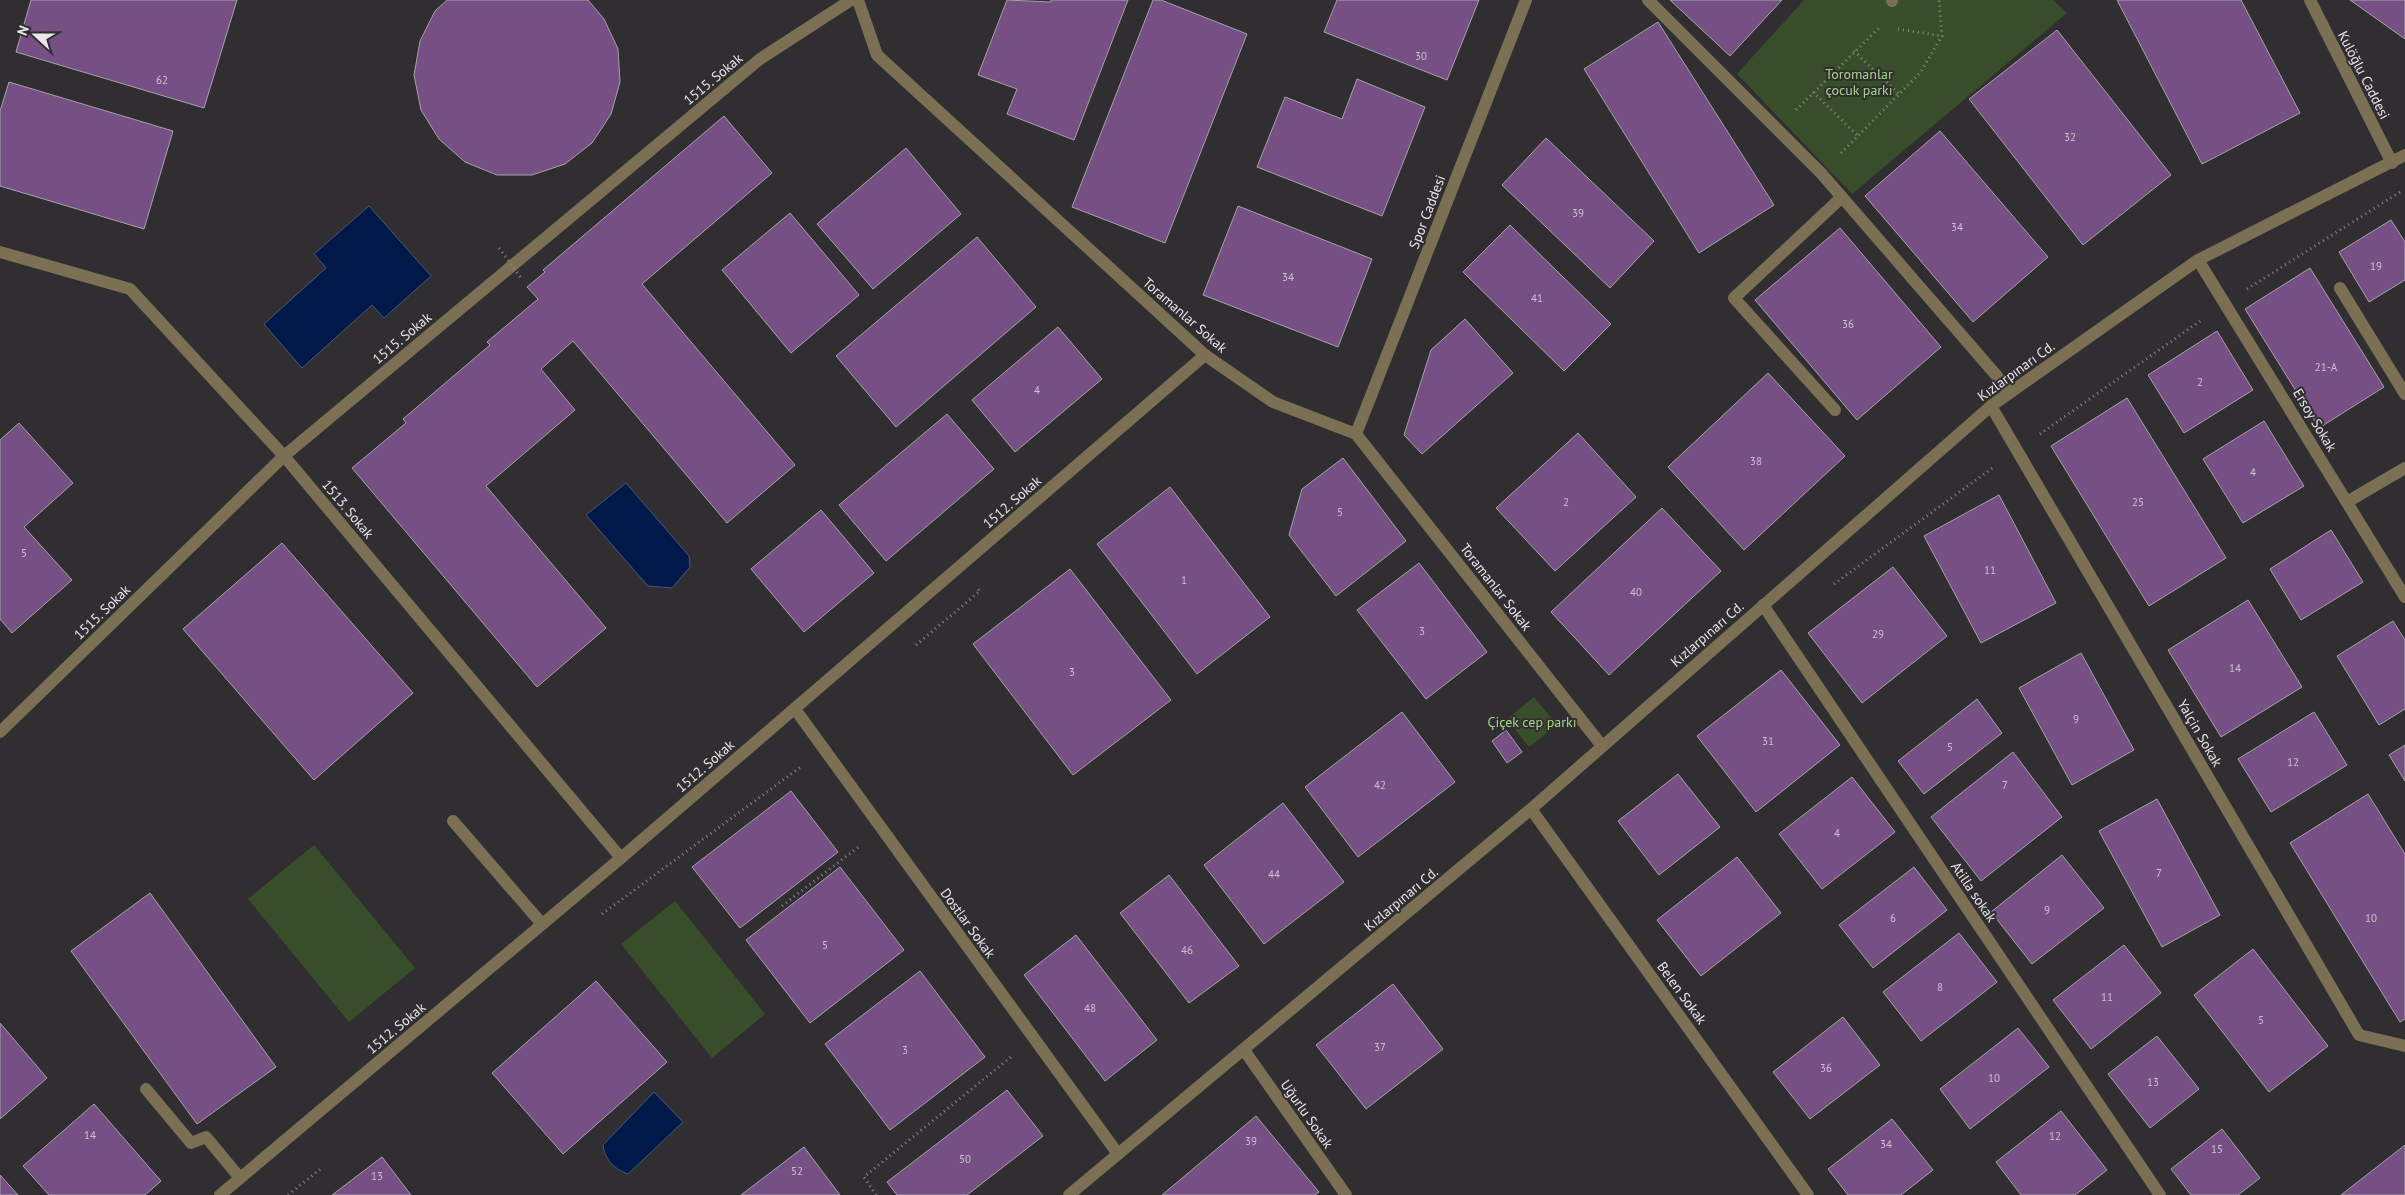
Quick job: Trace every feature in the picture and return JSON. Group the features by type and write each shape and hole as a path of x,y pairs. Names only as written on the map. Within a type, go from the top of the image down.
{"street":[{"name":"1515. Sokak","path":"0,732 284,456 760,59 851,0"},
{"name":"Toramanlar Sokak","path":"858,0 877,55 1205,355 1273,402 1356,434 1602,746"},
{"name":"Spor Caddesi","path":"1356,434 1526,0"},
{"path":"1648,0 1821,174 1996,375 2009,393"},
{"name":"Kulöğlu Caddesi","path":"2310,0 2392,163"},
{"name":"Kızlarpınarı Cd.","path":"1068,1195 1531,809 1991,406 2198,260 2405,155"},
{"path":"1835,410 1734,298 1842,197"},
{"name":"1513. Sokak","path":"0,252 130,289 284,456 621,858"},
{"name":"Ersoy Sokak","path":"2198,260 2405,597"},
{"path":"2340,288 2405,394"},
{"name":"1512. Sokak","path":"220,1195 621,858 1205,355"},
{"name":"Yalçin Sokak","path":"1991,406 2359,1035 2405,1046"},
{"path":"2347,502 2405,468"},
{"name":"Atilla sokak","path":"1763,605 2160,1195"},
{"name":"Dostlar Sokak","path":"795,709 1118,1154"},
{"name":"Belen Sokak","path":"1531,809 1808,1195"},
{"path":"453,821 542,924"},
{"name":"Uğurlu Sokak","path":"1244,1050 1346,1195"},
{"path":"146,1089 191,1144 206,1137 240,1178"}],"path":[{"path":"1821,174 1920,73 1942,36 1939,0"},
{"path":"1777,130 1879,26 1888,28"},
{"path":"1897,29 1942,36"},
{"path":"1854,51 1899,94"},
{"path":"1813,92 1858,136"},
{"path":"1833,585 2017,450 2226,303 2405,188"},
{"path":"500,248 521,278"},
{"path":"600,915 809,761"},
{"path":"782,906 862,844"},
{"path":"876,1195 864,1177 1015,1053"},
{"path":"288,1195 323,1167"}],"green space":[{"name":"Toromanlar çocuk parkı","path":"1804,0 2053,0 2067,13 1852,194 1737,74"},
{"name":"Çiçek cep parkı","path":"1534,697 1557,725 1529,747 1507,719"},
{"path":"314,845 415,968 349,1022 248,899"},
{"path":"675,901 765,1014 712,1058 621,944"}],"water":[{"path":"369,206 431,276 384,318 372,305 302,368 264,324 326,268 314,254"},
{"path":"626,483 689,556 690,567 672,588 648,586 586,515"},
{"path":"654,1092 683,1122 628,1174 611,1163 603,1145"}],"building":[{"path":"31,0 237,0 204,108 16,52"},
{"path":"447,0 588,0 604,19 618,49 620,82 611,114 592,143 565,164 532,175 497,175 465,162 439,139 421,110 414,75 420,41 435,11"},
{"path":"1007,0 1051,2 1051,0 1128,0 1074,140 1007,114 1017,89 978,75"},
{"path":"1153,0 1161,0 1247,34 1165,243 1072,207"},
{"path":"1337,0 1479,0 1447,80 1324,32"},
{"path":"1670,0 1782,0 1730,56"},
{"path":"2117,0 2241,0 2300,113 2202,164"},
{"path":"2350,0 2405,0 2405,39"},
{"path":"1658,22 1774,205 1699,253 1584,69"},
{"path":"2057,30 2171,175 2083,245 1969,99"},
{"path":"1357,79 1425,107 1382,216 1257,167 1285,97 1342,119"},
{"path":"9,82 173,131 144,229 0,186 0,111"},
{"path":"724,116 772,173 642,284 795,465 727,523 573,341 541,369 575,410 486,486 606,628 537,687 352,468 406,423 403,419 490,345 487,342 538,299 527,287 545,272 543,270"},
{"path":"1940,131 2048,257 1973,322 1865,196"},
{"path":"1546,138 1654,241 1610,288 1502,185"},
{"path":"906,148 961,214 873,289 817,224"},
{"path":"1238,206 1372,259 1338,347 1203,295"},
{"path":"790,213 859,295 791,353 722,270"},
{"path":"2391,220 2405,242 2405,280 2369,302 2339,252"},
{"path":"1510,225 1611,324 1564,371 1463,272"},
{"path":"1840,228 1941,347 1857,420 1755,300"},
{"path":"977,237 1036,307 896,427 836,356"},
{"path":"2310,268 2384,387 2319,428 2245,309"},
{"path":"1465,319 1513,373 1422,454 1404,435 1431,350"},
{"path":"1058,327 1102,379 1015,452 972,400"},
{"path":"2217,331 2253,390 2184,433 2148,375"},
{"path":"1768,373 1845,456 1744,550 1668,467"},
{"path":"2127,398 2226,558 2149,606 2051,446"},
{"path":"947,414 994,469 886,561 839,505"},
{"path":"2264,421 2304,486 2243,523 2203,459"},
{"path":"19,423 73,483 24,527 72,580 12,633 0,619 0,440"},
{"path":"1578,433 1636,497 1555,571 1496,508"},
{"path":"1343,458 1406,541 1336,596 1289,535 1302,489"},
{"path":"1170,487 1270,617 1197,674 1097,544"},
{"path":"1999,495 2056,603 1981,643 1924,536"},
{"path":"1662,508 1721,571 1609,675 1551,612"},
{"path":"821,510 874,573 804,632 751,569"},
{"path":"2331,530 2363,582 2301,620 2270,569"},
{"path":"282,543 413,693 314,780 183,629"},
{"path":"1419,563 1487,652 1426,699 1357,610"},
{"path":"1893,567 1947,636 1862,703 1808,633"},
{"path":"1070,569 1171,700 1073,775 973,644"},
{"path":"2248,600 2302,687 2221,737 2168,650"},
{"path":"2393,621 2405,640 2405,709 2379,725 2337,656"},
{"path":"2081,653 2134,750 2072,785 2019,688"},
{"path":"1781,670 1840,745 1756,812 1697,736"},
{"path":"1977,699 2002,733 1924,794 1898,761"},
{"path":"1402,712 1455,782 1358,857 1305,787"},
{"path":"2314,712 2347,765 2271,812 2238,759"},
{"path":"1506,730 1522,752 1507,763 1492,741"},
{"path":"2405,745 2405,781 2389,755"},
{"path":"2013,752 2062,817 1981,881 1931,817"},
{"path":"1678,774 1720,827 1659,875 1618,821"},
{"path":"1852,777 1895,832 1822,889 1779,834"},
{"path":"791,791 838,852 740,928 692,867"},
{"path":"2368,794 2405,854 2405,1019 2400,1022 2290,843"},
{"path":"2157,799 2220,915 2162,947 2099,831"},
{"path":"1283,803 1344,882 1264,944 1204,865"},
{"path":"2062,855 2104,908 2032,964 1991,912"},
{"path":"1737,857 1781,913 1701,976 1657,920"},
{"path":"840,867 904,950 810,1023 746,940"},
{"path":"1914,867 1947,910 1873,968 1839,925"},
{"path":"1169,875 1239,966 1189,1003 1120,913"},
{"path":"150,893 276,1067 197,1124 71,951"},
{"path":"1959,933 1997,982 1921,1041 1883,992"},
{"path":"1076,935 1157,1040 1105,1081 1024,975"},
{"path":"2124,945 2161,993 2091,1049 2053,1000"},
{"path":"2253,949 2328,1046 2269,1092 2194,995"},
{"path":"920,971 985,1057 890,1130 825,1044"},
{"path":"596,981 667,1062 563,1154 492,1073"},
{"path":"1393,984 1443,1049 1366,1109 1316,1045"},
{"path":"1843,1017 1880,1065 1810,1119 1773,1072"},
{"path":"0,1023 47,1078 0,1119"},
{"path":"2018,1028 2049,1067 1970,1129 1940,1089"},
{"path":"2157,1036 2199,1089 2150,1128 2108,1074"},
{"path":"1007,1090 1043,1136 967,1195 897,1195 887,1182"},
{"path":"94,1104 161,1181 145,1195 49,1195 23,1166"},
{"path":"2061,1111 2107,1170 2075,1195 2021,1195 1996,1162"},
{"path":"1256,1116 1319,1192 1315,1195 1162,1195"},
{"path":"1892,1119 1933,1170 1901,1195 1848,1195 1828,1169"},
{"path":"2222,1129 2260,1178 2238,1195 2191,1195 2171,1169"},
{"path":"2405,1145 2405,1195 2341,1195"},
{"path":"804,1147 840,1195 741,1195"},
{"path":"382,1157 411,1195 332,1195"},
{"path":"0,1175 18,1195 0,1195"}]}
